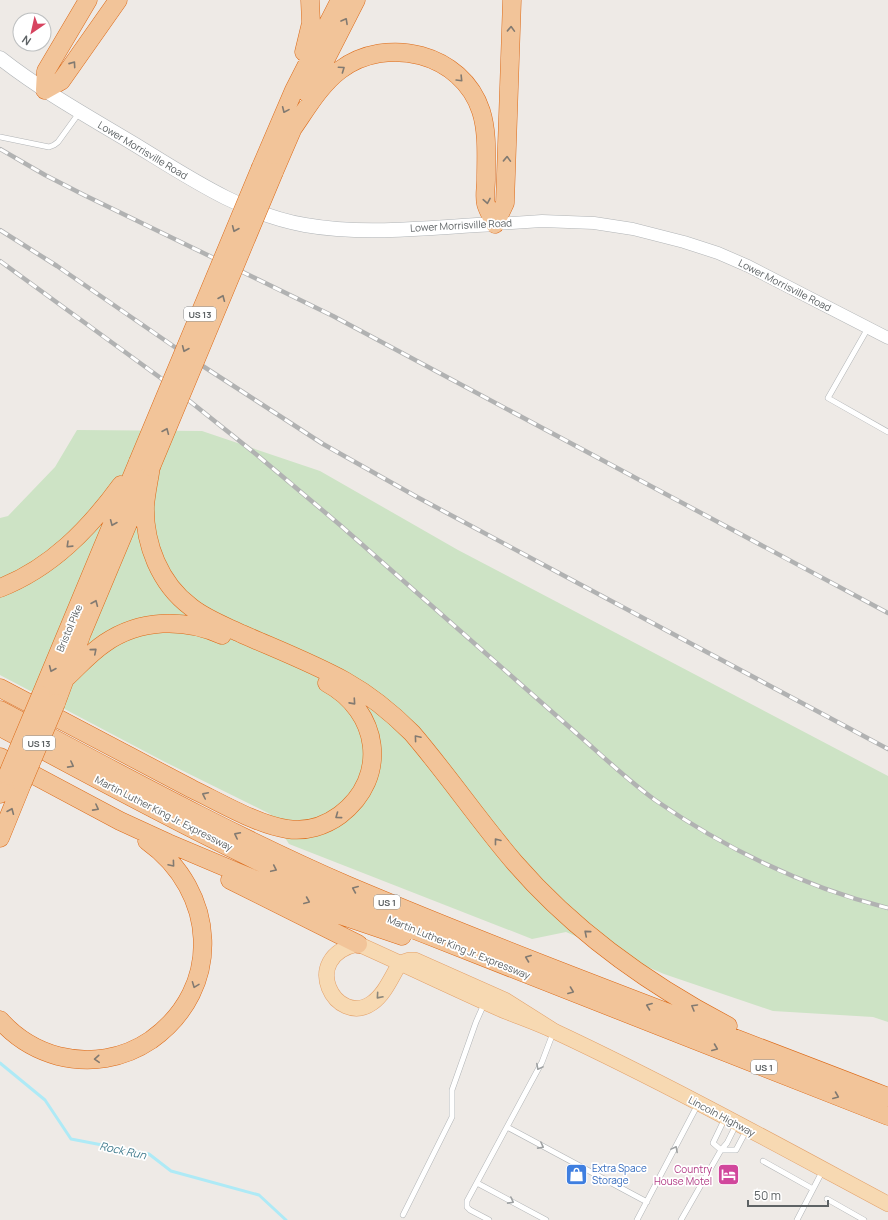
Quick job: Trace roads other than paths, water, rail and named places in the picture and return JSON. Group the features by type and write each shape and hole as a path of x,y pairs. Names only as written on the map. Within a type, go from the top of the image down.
{"highway":[{"path":"45,90 46,71 88,0"},
{"path":"45,90 61,81 118,0"},
{"path":"294,90 310,32 312,14 310,0"},
{"name":"US 13","path":"49,699 66,678 145,464 267,170 294,90 340,0"},
{"name":"US 13","path":"267,170 291,131 324,61 356,0"},
{"path":"495,224 505,203 512,0"},
{"path":"291,131 323,85 350,63 370,55 391,51 410,52 428,57 445,66 460,78 472,93 481,110 486,140 486,203 495,224"},
{"path":"0,588 35,570 63,550 145,464"},
{"path":"145,464 147,489 146,521 150,548 163,576 183,601 210,619 334,675 373,698 412,733 516,865 578,926 634,970 676,997 790,1059"},
{"name":"Bristol Pike","path":"0,794 15,780 145,464"},
{"path":"0,688 188,787 257,820 277,827 287,829 307,829 327,823 351,805 357,798 367,780 372,760 370,732 362,715 349,698 325,681 208,630 183,624 169,623 140,627 128,631 104,644 93,652 66,678"},
{"name":"Martin Luther King Jr. Expressway","path":"0,710 192,812 316,872 432,920 679,1018 888,1097"},
{"name":"Martin Luther King Jr. Expressway","path":"0,727 185,826 291,877 397,923 888,1116"},
{"path":"0,757 120,821 168,843 361,923 535,977"},
{"name":"US 13","path":"0,838 15,780"},
{"path":"0,1020 21,1039 41,1050 66,1058 81,1060 101,1059 135,1049 152,1039 168,1026 180,1012 190,996 200,971 203,944 203,930 196,902 182,877 165,856 156,847 120,821"},
{"path":"168,843 196,863 295,914 358,944"}],"main road":[{"name":"Lower Morrisville Road","path":"0,58 45,90 80,112 211,190 247,208 282,220 310,226 356,230 495,224"},
{"path":"358,944 341,949 335,955 327,968 326,982 332,996 343,1004 357,1008 364,1007 372,1003 383,991 400,963"},
{"name":"Lincoln Highway","path":"358,944 554,1031 699,1103 888,1204"},
{"name":"Lincoln Highway","path":"400,963 409,960 420,962 505,1000 554,1031"}],"street":[{"name":"Lower Morrisville Road","path":"495,224 542,221 594,223 633,229 672,238 733,259 888,338"}],"lane":[{"path":"0,137 49,147 58,142 80,112"},
{"path":"869,328 828,398 888,432"},
{"path":"403,1215 452,1117 452,1090 485,1001"},
{"path":"489,1220 470,1210 467,1207 467,1201 542,1062 554,1031"},
{"path":"637,1220 699,1103"},
{"path":"737,1123 736,1150 721,1150 713,1143 737,1123"},
{"path":"681,1220 721,1150 727,1143 737,1123"},
{"path":"507,1127 647,1202"},
{"path":"763,1161 813,1189"},
{"path":"797,1220 823,1169"},
{"path":"477,1183 546,1220"},
{"path":"826,1199 864,1220"}],"waterway":[{"name":"Rock Run","path":"0,1063 45,1100 71,1139 149,1154 171,1171 259,1195 286,1220"}],"railway":[{"path":"0,149 84,195 333,316 888,613"},
{"path":"0,230 57,266 195,361 323,444 417,497 888,749"},
{"path":"0,261 162,379 257,455 340,525 639,788 655,800 710,835 796,878 888,908"}],"place":[{"name":"Extra Space Storage","path":"576,1174"},
{"name":"Country House Motel","path":"728,1175"}]}
